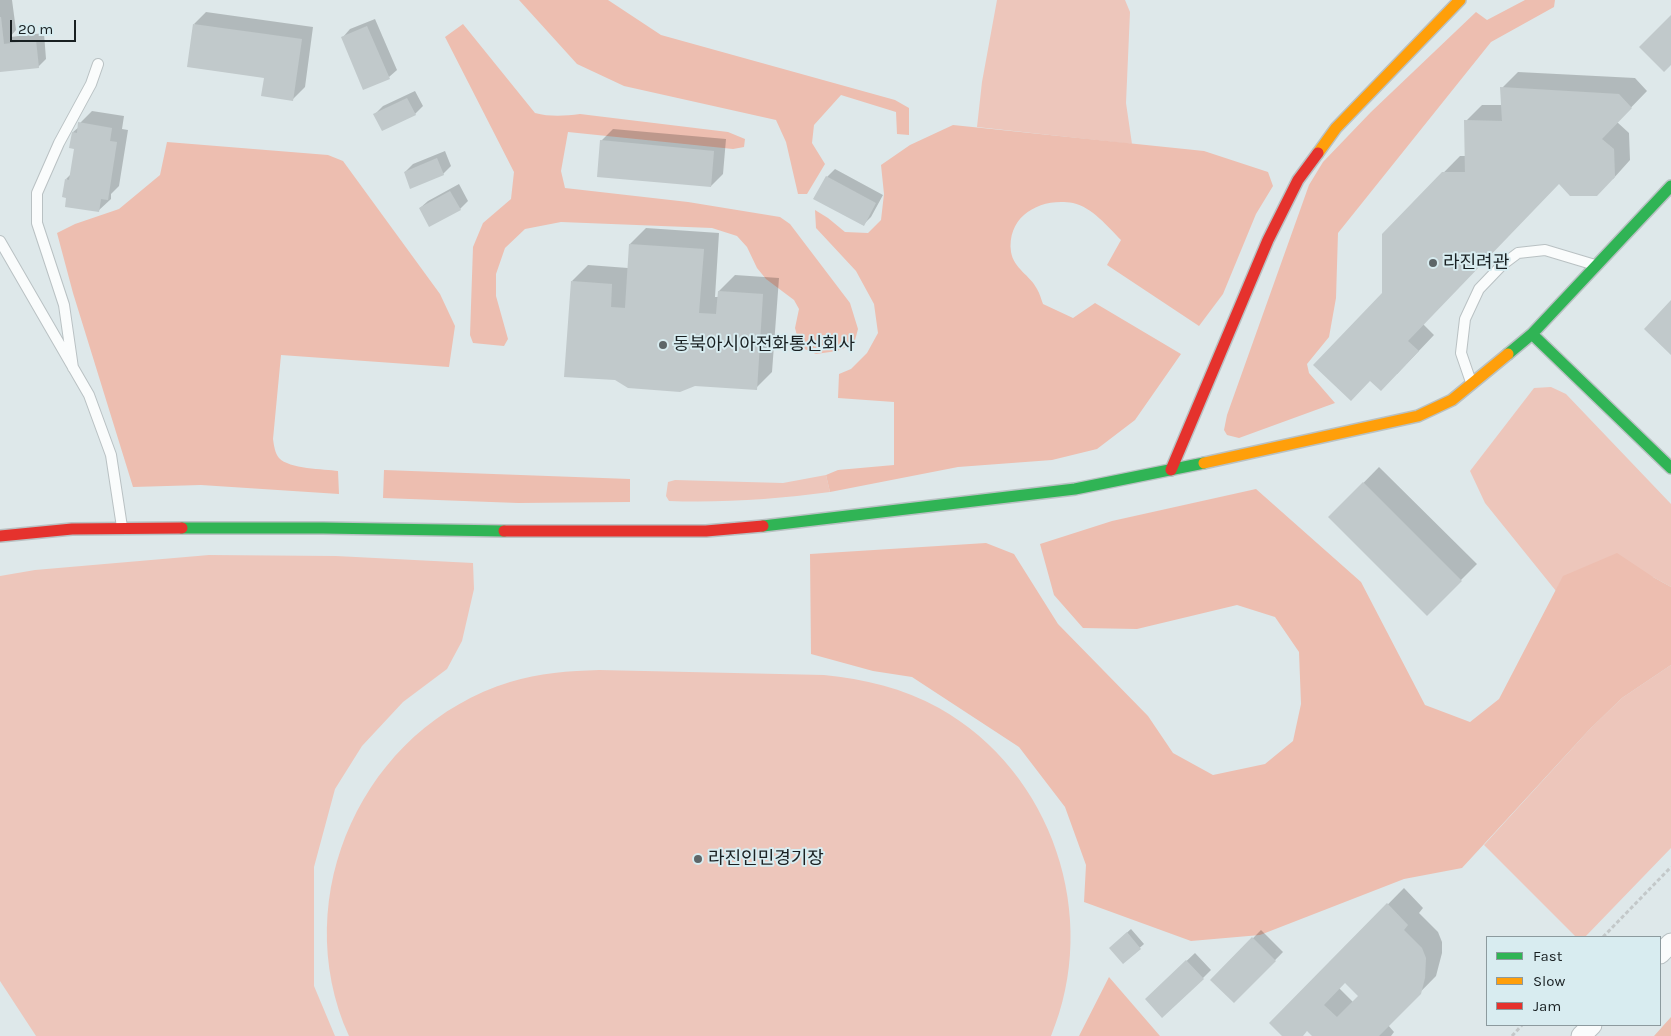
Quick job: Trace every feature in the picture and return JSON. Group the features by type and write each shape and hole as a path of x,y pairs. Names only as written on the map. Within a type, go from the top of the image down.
{"street":[{"path":"1171,470 1268,240 1298,180 1336,128 1460,0"},
{"path":"0,536 72,529 122,528 323,528 559,532 706,531 766,526 1075,489 1171,470 1418,416 1452,400 1532,334 1671,186"},
{"path":"1532,334 1671,468"},
{"path":"1661,953 1671,943"},
{"path":"1582,1036 1591,1026"}],"lane":[{"path":"73,368 64,305 38,223 36,193 59,143 91,84 98,64"},
{"path":"0,241 89,395 111,455 122,528"},
{"path":"1472,383 1461,353 1465,319 1480,289 1502,265 1518,254 1544,250 1597,265"}],"path":[{"path":"1604,936 1671,867"},
{"path":"1512,1036 1521,1026"}],"shaded area":[{"path":"519,0 608,0 661,35 895,100 909,108 909,135 897,134 896,112 841,95 814,125 812,143 825,164 807,194 798,194 786,142 776,120 624,86 577,64"},
{"path":"997,0 1125,0 1130,12 1126,103 1132,144 977,127 982,82"},
{"path":"1525,0 1555,0 1554,7 1491,42 1338,233 1336,298 1329,337 1307,364 1309,373 1335,403 1239,438 1227,435 1224,430 1227,415 1309,185 1323,162 1371,112 1476,12 1487,20"},
{"path":"463,24 535,113 558,116 580,114 728,132 745,139 744,147 733,149 568,132 561,171 565,188 688,202 780,217 790,224 850,303 858,329 854,344 837,351 816,354 800,347 795,328 799,309 794,300 766,279 757,268 747,247 737,236 712,228 561,222 525,229 505,248 496,274 496,296 508,339 504,346 473,343 470,335 473,247 483,223 511,199 514,172 445,37"},
{"path":"953,125 1204,151 1268,172 1273,186 1256,214 1223,294 1199,326 1107,265 1121,240 1093,213 1080,205 1067,202 1041,205 1032,209 1024,215 1013,231 1011,252 1015,263 1034,284 1043,304 1073,318 1095,303 1181,354 1135,420 1097,449 1052,460 958,467 830,492 826,475 838,470 894,465 894,402 838,398 839,374 851,369 867,353 878,333 874,304 856,271 816,228 815,210 845,232 868,233 881,220 884,194 881,165 910,145"},
{"path":"167,142 328,155 343,161 440,294 455,326 449,367 281,355 273,439 274,447 279,458 284,462 307,468 338,471 339,494 201,485 133,487 73,293 57,233 75,224 119,209 160,175"},
{"path":"1551,387 1566,394 1671,504 1671,587 1653,577 1564,576 1556,591 1485,503 1470,471 1534,388"},
{"path":"384,470 630,479 630,502 518,503 383,498"},
{"path":"826,475 830,492 730,501 669,501 666,496 668,482 675,480 783,483"},
{"path":"1256,489 1361,582 1425,705 1470,722 1499,699 1563,576 1617,553 1671,587 1671,665 1622,698 1589,730 1462,868 1404,879 1260,935 1191,941 1084,902 1086,865 1065,807 1019,747 912,677 873,671 811,654 810,554 986,543 1014,554 1058,624 1148,716 1173,753 1213,775 1265,764 1293,741 1301,704 1299,652 1275,617 1237,605 1137,629 1083,628 1054,595 1040,544 1112,521"},
{"path":"209,555 336,556 473,563 474,589 462,641 447,669 403,702 362,746 335,789 314,867 314,986 335,1036 36,1036 0,981 0,576 35,570"},
{"path":"1671,665 1671,848 1586,936 1575,936 1484,845 1589,730 1622,698"},
{"name":"라진인민경기장","path":"599,670 824,675 854,679 897,690 925,701 939,708 979,736 1012,770 1038,809 1056,851 1068,897 1071,944 1065,990 1051,1036 349,1036 332,982 327,928 334,874 351,823 378,777 414,737 459,704 510,682 532,676"},
{"path":"1109,977 1160,1036 1079,1036"},
{"path":"1671,1017 1671,1036 1654,1036"}],"building":[{"path":"1671,15 1671,65 1664,72 1639,47"},
{"path":"0,17 4,44 36,40 39,68 0,72"},
{"path":"193,24 302,39 293,101 261,96 264,78 187,67"},
{"path":"367,26 390,79 363,90 341,37"},
{"name":"라진려관","path":"1500,87 1619,94 1632,108 1602,139 1614,149 1615,177 1597,196 1570,196 1559,184 1408,341 1419,351 1381,391 1370,381 1351,401 1313,365 1382,293 1382,234 1442,172 1465,172 1464,120 1502,121"},
{"path":"407,98 416,115 382,131 373,114"},
{"path":"78,122 112,128 110,141 117,142 108,200 101,199 99,212 65,207 66,198 62,197 65,179 69,180 74,149 69,148 72,132 77,133"},
{"path":"600,140 714,151 711,187 597,177"},
{"path":"437,158 444,175 410,189 404,172"},
{"path":"826,176 876,203 864,226 813,199"},
{"path":"450,191 461,210 429,227 419,208"},
{"name":"동북아시아전화통신회사","path":"629,244 704,249 699,313 716,314 718,291 763,294 757,390 695,386 680,392 628,388 615,380 564,377 571,281 612,284 611,307 625,308"},
{"path":"1671,300 1671,355 1644,329"},
{"path":"1363,482 1462,581 1427,616 1328,517"},
{"path":"1387,903 1408,925 1404,930 1422,948 1426,958 1425,978 1421,994 1379,1036 1312,1036 1307,1031 1303,1036 1282,1036 1269,1023","holes":["1345,983 1358,996 1337,1017 1324,1005"]},
{"path":"1127,932 1141,949 1123,964 1109,948"},
{"path":"1252,937 1276,961 1234,1003 1210,980"},
{"path":"1186,960 1204,979 1162,1018 1145,999"}],"traffic: fast":[{"path":"1508,354 1532,334 1671,186"},
{"path":"1532,334 1671,468"},
{"path":"763,526 1075,489 1204,463"},
{"path":"182,528 504,531"}],"traffic: slow":[{"path":"1318,153 1336,128 1460,0"},
{"path":"1204,463 1418,416 1452,400 1508,354"}],"traffic: jam":[{"path":"1171,470 1268,240 1298,180 1318,153"},
{"path":"504,531 706,531 763,526"},
{"path":"0,536 72,529 182,528"}],"place":[{"name":"라진려관","path":"1433,263"},
{"name":"동북아시아전화통신회사","path":"663,345"},
{"name":"라진인민경기장","path":"698,859"}]}
